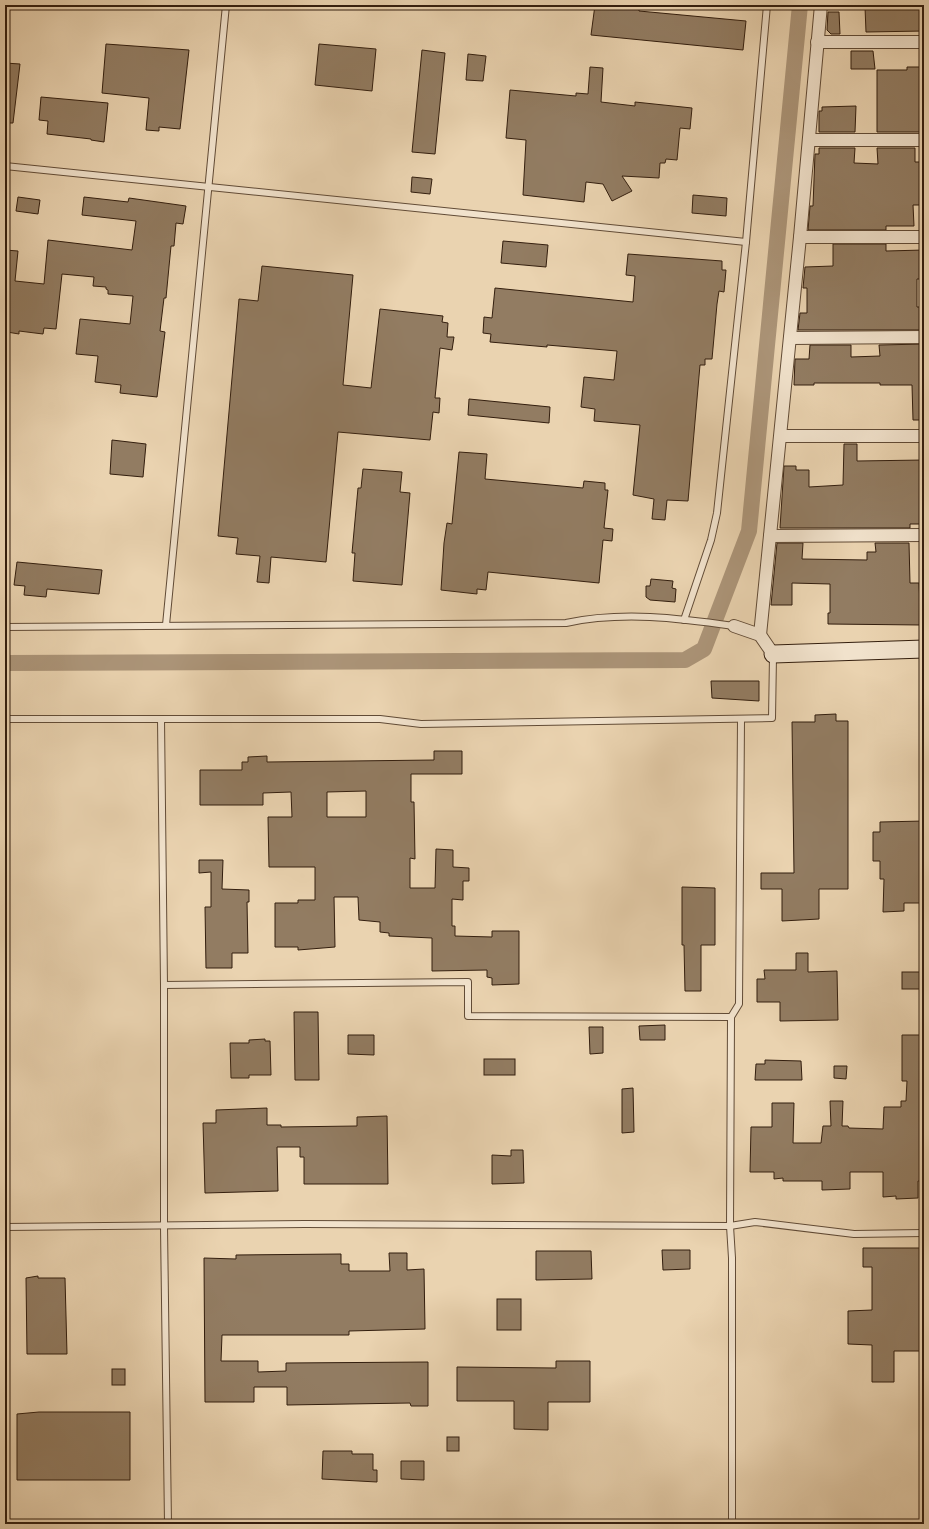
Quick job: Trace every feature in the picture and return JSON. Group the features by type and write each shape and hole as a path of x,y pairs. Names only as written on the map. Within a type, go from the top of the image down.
{"street":[{"path":"760,635 800,237 821,5"},
{"path":"817,42 924,42"},
{"path":"809,140 924,140"},
{"path":"800,237 924,237"},
{"path":"790,338 924,337"},
{"path":"780,436 924,436"},
{"path":"770,536 924,535"},
{"path":"734,626 760,635 773,654 924,649"}],"lane":[{"path":"166,625 226,5"},
{"path":"684,620 710,540 717,513 746,242 767,5"},
{"path":"5,166 746,242"},
{"path":"5,627 566,623 592,617 646,615 684,620 697,620 734,626"},
{"path":"5,719 380,719 421,724 772,718 773,654"},
{"path":"161,719 164,986 164,1227 168,1524"},
{"path":"732,1524 732,1266 730,1226 731,1017 739,1004 741,719"},
{"path":"164,986 468,982 468,1016 731,1017"},
{"path":"5,1227 164,1227 304,1224 730,1226 755,1222 854,1234 924,1233"}],"building":[{"path":"595,5 639,7 639,11 746,21 743,50 591,35"},
{"path":"924,6 924,31 866,32 865,7"},
{"path":"828,12 839,12 840,34 831,34 827,30"},
{"path":"106,44 189,50 180,129 159,127 159,131 146,130 149,98 102,93"},
{"path":"319,44 376,49 372,91 315,85"},
{"path":"422,50 445,53 435,154 412,152"},
{"path":"851,51 873,51 875,69 851,69"},
{"path":"468,54 486,56 483,81 466,80"},
{"path":"5,63 20,64 13,123 5,123"},
{"path":"590,67 603,68 601,102 635,106 635,102 692,108 690,129 680,128 677,160 666,159 665,163 660,163 659,178 622,176 632,191 612,201 603,184 586,182 584,202 523,195 526,140 506,138 510,90 576,96 576,93 588,94"},
{"path":"907,67 924,67 924,132 877,132 877,70 907,70"},
{"path":"41,97 108,103 104,142 47,134 48,121 39,120"},
{"path":"856,106 855,132 819,132 819,111 822,111 822,107"},
{"path":"819,148 855,148 854,163 878,164 877,148 915,148 915,162 924,162 924,205 913,205 914,226 886,226 886,230 808,230 810,206 813,206 815,154 819,154"},
{"path":"412,177 432,179 430,194 411,192"},
{"path":"693,195 727,198 726,216 692,213"},
{"path":"18,197 40,200 38,214 16,211"},
{"path":"84,197 128,202 129,198 186,206 183,224 176,223 174,246 171,246 166,298 164,298 160,331 165,332 157,397 120,393 121,385 95,382 98,356 76,354 80,319 130,324 133,296 108,294 106,287 93,286 94,277 62,274 56,329 44,328 43,334 19,331 19,334 7,332 8,324 5,323 7,302 5,302 5,250 18,251 15,281 44,284 48,240 132,250 136,221 82,215"},
{"path":"503,241 548,245 546,267 501,263"},
{"path":"833,244 886,244 886,251 924,250 924,279 917,279 917,307 924,307 924,330 798,330 800,313 807,313 807,288 803,288 805,267 833,266"},
{"path":"628,254 722,261 722,270 726,270 724,292 719,291 712,359 705,359 705,365 700,365 688,501 667,500 665,520 652,519 654,499 633,495 640,425 594,421 595,409 581,407 584,377 614,380 617,351 490,342 491,334 483,333 484,317 492,318 495,288 633,302 635,276 626,275"},
{"path":"262,266 353,275 343,385 371,388 380,309 443,316 442,322 448,323 447,337 454,337 452,350 440,348 435,398 440,398 439,413 433,412 430,440 338,432 326,562 271,557 269,583 257,582 260,556 236,554 238,538 218,536 239,299 258,301"},
{"path":"924,344 924,420 913,420 912,385 880,385 880,383 814,383 814,385 794,385 795,359 809,359 810,345 851,345 851,357 880,356 879,345"},
{"path":"469,399 550,407 549,423 468,415"},
{"path":"112,440 146,444 143,477 110,474"},
{"path":"844,444 857,444 857,461 924,460 924,524 910,524 910,528 780,528 784,466 796,466 796,470 809,470 809,487 843,485"},
{"path":"459,452 487,454 485,479 583,488 584,481 605,483 605,490 608,490 604,528 613,529 612,541 603,540 599,583 488,572 486,590 477,589 477,594 441,590 444,543 447,523 452,524"},
{"path":"363,469 402,472 400,492 410,493 402,585 353,581 355,553 352,553 358,488 361,488"},
{"path":"777,543 803,543 802,559 867,560 867,552 876,552 875,543 909,543 910,583 919,583 921,625 828,624 828,613 830,613 830,584 792,583 792,605 771,605"},
{"path":"17,562 102,570 99,594 47,589 46,597 24,595 25,586 14,585"},
{"path":"651,579 673,581 672,588 676,589 675,602 650,600 646,597 646,586 650,586"},
{"path":"711,681 759,681 759,701 712,698"},
{"path":"836,714 836,721 848,721 848,889 819,889 819,919 782,921 782,889 761,889 761,873 794,873 792,722 815,722 815,715"},
{"path":"434,751 462,751 462,774 411,774 411,802 414,802 415,859 410,858 410,888 435,888 436,849 453,850 453,867 469,868 469,881 463,881 463,900 452,899 452,926 455,926 455,936 492,937 492,931 519,931 519,984 492,985 492,978 487,977 487,970 432,971 432,938 389,936 389,933 380,932 380,922 359,920 358,897 334,897 335,947 298,950 298,947 275,947 275,903 298,903 298,900 315,900 315,867 269,867 268,817 292,817 291,792 263,793 263,805 200,805 200,770 242,770 242,762 248,762 248,757 267,756 267,762 434,760","holes":["366,791 366,817 327,817 327,792"]},
{"path":"924,821 924,903 904,903 904,911 883,912 884,879 880,879 880,861 873,861 873,832 880,832 880,822"},
{"path":"199,860 223,860 222,889 249,890 249,902 247,902 248,953 232,953 232,968 206,968 205,907 211,907 211,872 199,873"},
{"path":"682,887 715,888 715,945 701,945 701,991 685,991 684,945 682,945"},
{"path":"796,953 808,953 808,972 837,971 838,1020 780,1021 780,1002 757,1002 757,979 765,979 764,970 796,970"},
{"path":"902,972 921,972 921,989 902,989"},
{"path":"294,1012 318,1012 319,1080 295,1080"},
{"path":"665,1025 665,1040 640,1040 639,1026"},
{"path":"589,1027 603,1027 603,1053 590,1054"},
{"path":"348,1035 374,1035 374,1055 348,1054"},
{"path":"902,1035 924,1035 924,1181 918,1181 918,1198 896,1199 896,1196 883,1197 883,1172 850,1172 850,1189 822,1190 822,1181 783,1181 783,1178 774,1179 774,1172 750,1172 751,1127 772,1127 772,1103 794,1103 793,1143 821,1143 823,1126 831,1126 830,1101 843,1101 842,1126 848,1126 849,1128 883,1129 884,1107 901,1107 901,1101 906,1101 907,1081 902,1081"},
{"path":"265,1039 265,1041 270,1041 271,1075 249,1075 249,1078 231,1078 230,1043 249,1043 249,1040"},
{"path":"484,1059 515,1059 515,1075 484,1075"},
{"path":"765,1060 801,1061 802,1080 755,1080 756,1064 765,1064"},
{"path":"834,1066 847,1066 846,1079 834,1078"},
{"path":"633,1088 634,1132 622,1133 622,1089"},
{"path":"267,1108 267,1125 281,1125 281,1127 357,1126 357,1117 387,1116 388,1184 304,1184 304,1157 300,1157 300,1147 277,1147 278,1191 205,1193 203,1123 216,1123 216,1110"},
{"path":"511,1150 523,1150 524,1183 492,1184 492,1155 511,1156"},
{"path":"863,1248 924,1248 924,1351 894,1351 894,1382 872,1382 872,1345 848,1344 848,1311 872,1310 872,1267 863,1267"},
{"path":"662,1250 690,1250 690,1269 663,1270"},
{"path":"536,1251 591,1251 592,1279 536,1280"},
{"path":"389,1253 407,1253 407,1270 424,1269 425,1329 349,1331 349,1335 222,1335 221,1361 258,1361 258,1372 286,1371 286,1363 428,1362 428,1406 411,1406 410,1403 287,1405 287,1387 254,1387 254,1402 205,1402 204,1258 236,1259 236,1255 341,1254 341,1264 349,1264 349,1271 390,1271"},
{"path":"38,1276 38,1278 65,1278 67,1354 27,1354 26,1278"},
{"path":"497,1299 521,1299 521,1330 497,1330"},
{"path":"556,1361 590,1361 590,1402 548,1402 548,1430 514,1429 514,1401 457,1401 457,1367 556,1368"},
{"path":"112,1369 125,1369 125,1385 112,1385"},
{"path":"39,1412 130,1412 130,1480 17,1480 17,1414"},
{"path":"447,1437 459,1437 459,1451 447,1451"},
{"path":"323,1451 352,1451 352,1454 373,1454 373,1470 377,1470 377,1482 322,1479"},
{"path":"401,1461 424,1461 424,1480 401,1479"}],"waterway":[{"path":"5,663 685,660 704,649 749,531 800,5"}]}
